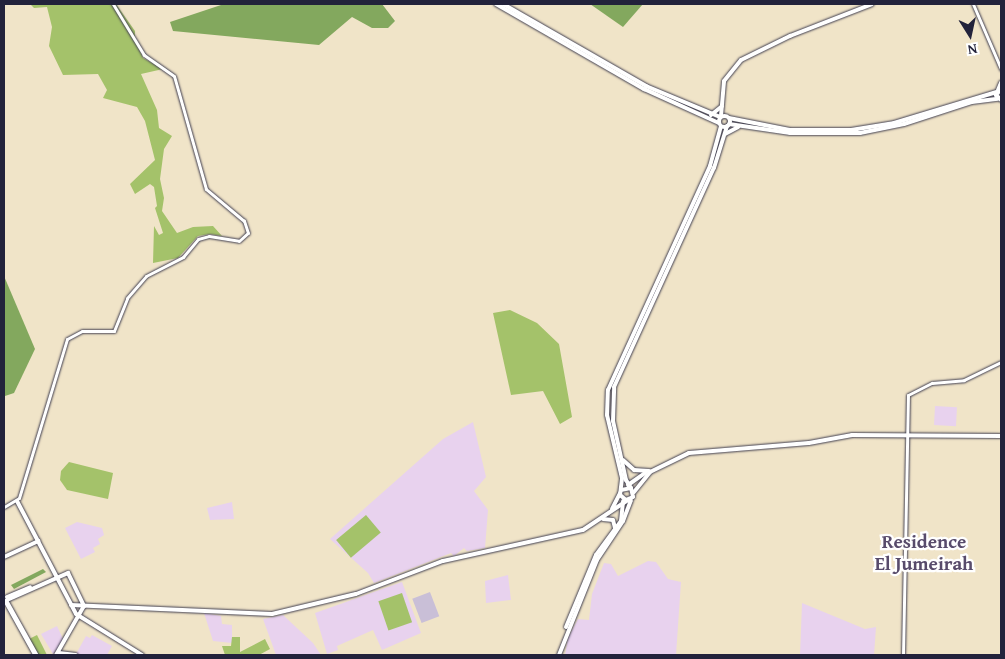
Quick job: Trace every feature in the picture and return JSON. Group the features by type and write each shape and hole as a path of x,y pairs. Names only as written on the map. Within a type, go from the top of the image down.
{"main road":[{"path":"496,4 644,89 720,124 790,133 860,133 904,124 972,102 1000,100 999,90 1001,84"},
{"path":"502,4 646,86 711,114 790,130 851,130 894,123 999,90"},
{"path":"611,510 620,492 622,478 607,409 608,390 710,166 720,124 724,81 741,60 790,36 872,4"},
{"path":"711,114 722,104"},
{"path":"634,492 628,486 612,410 615,383 714,168 728,125 728,117 722,104"},
{"path":"725,134 739,126"},
{"path":"557,655 597,560 623,521 634,492 647,474 683,455 852,435 1001,436"},
{"path":"620,492 649,471 687,451 821,440"},
{"path":"622,459 634,470 649,471"},
{"path":"557,655 594,560 623,516 623,501 620,492"},
{"path":"71,605 272,614 356,594 443,561 578,532 603,519 623,501 630,499"},
{"path":"17,502 71,605 79,616 142,655"},
{"path":"603,519 611,519 615,528"},
{"path":"4,558 38,541"},
{"path":"36,655 5,599 68,573 84,606"},
{"path":"76,655 58,654 84,606"}],"street":[{"path":"4,507 17,502 67,339 82,331 114,331 128,298 146,276 183,257 198,239 209,236 239,241 248,233 244,221 206,188 174,76 144,55 113,4"},
{"path":"973,4 1001,69"},
{"path":"903,655 910,392 932,383 964,380 1001,362"}],"shaded area":[{"path":"935,406 957,407 956,426 934,425"},
{"path":"473,422 486,477 474,491 488,510 485,548 467,551 464,548 454,556 451,553 374,583 368,573 330,539 443,439"},
{"path":"232,502 234,519 210,520 207,508"},
{"path":"77,522 102,528 104,535 98,539 100,544 93,548 95,552 81,559 65,528"},
{"path":"648,561 656,562 668,579 681,582 676,655 565,655 568,638 578,619 589,620 592,594 604,563 611,564 618,576"},
{"path":"508,575 511,600 486,603 485,581"},
{"path":"402,582 421,633 382,650 373,630 337,646 338,650 327,654 315,613"},
{"path":"430,592 439,616 422,623 412,599"},
{"path":"802,603 865,629 876,627 874,655 800,655"},
{"path":"204,613 221,616 222,624 232,625 232,643 213,641"},
{"path":"283,615 313,643 321,655 276,655 263,619"},
{"path":"57,626 64,641 53,654 41,634"},
{"path":"92,635 112,646 107,655 76,654 86,636 90,638"}],"green space":[{"path":"30,4 116,4 135,31 135,40 143,58 163,69 141,74 157,110 159,128 172,136 164,149 160,179 164,198 162,211 177,233 193,227 213,226 222,236 210,234 198,236 178,258 153,263 154,226 159,235 163,233 155,208 157,206 154,187 150,184 135,194 130,184 155,160 145,121 137,107 103,98 107,90 98,74 63,75 49,46 52,27 47,7 34,8"},
{"path":"224,4 382,4 395,21 388,28 372,28 352,17 319,45 173,31 170,22"},
{"path":"590,4 643,4 623,27"},
{"path":"4,276 35,349 14,393 5,396"},
{"path":"510,310 537,323 559,344 572,417 560,424 543,391 511,395 493,313"},
{"path":"69,462 113,473 108,499 67,490 60,480 61,471"},
{"path":"366,515 381,533 351,558 336,540"},
{"path":"43,569 46,572 14,589 11,585"},
{"path":"402,593 412,622 388,630 378,601"},
{"path":"37,635 47,655 38,655 29,639"},
{"path":"232,637 240,637 240,652 265,639 270,649 259,655 225,655 222,646 231,646"}],"district":[{"name":"Residence El Jumeirah","path":"924,553"}]}
